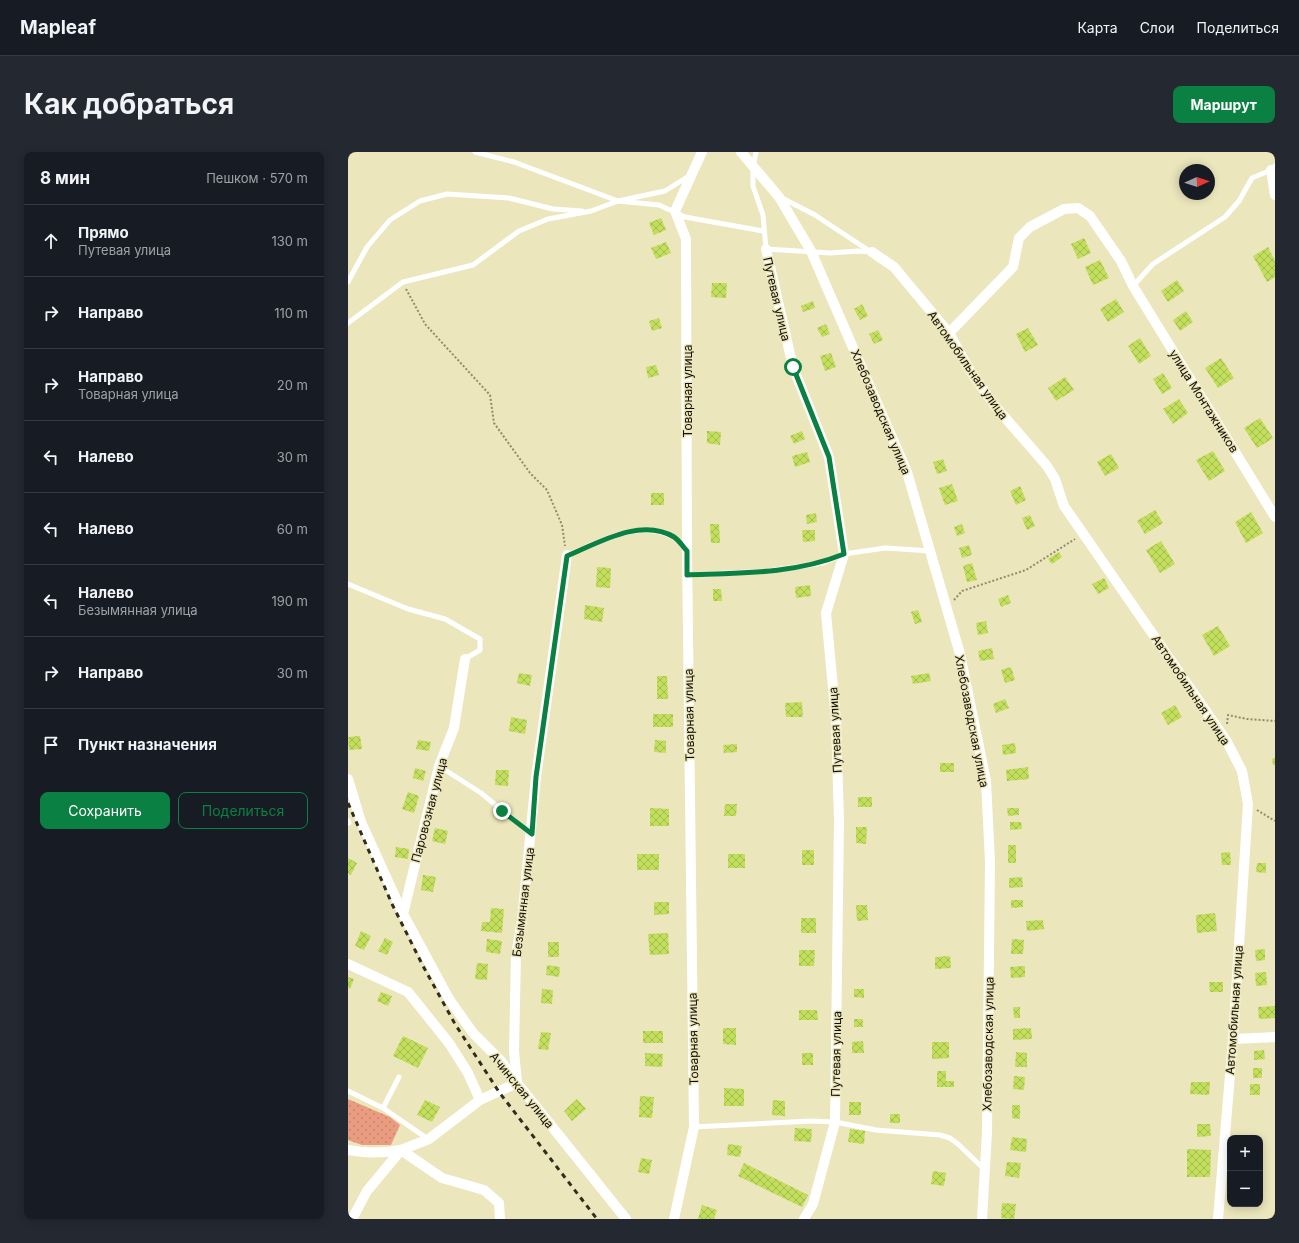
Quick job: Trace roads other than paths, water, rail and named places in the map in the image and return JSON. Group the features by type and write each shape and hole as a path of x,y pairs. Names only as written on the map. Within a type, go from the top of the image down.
{"street":[{"path":"675,211 702,152"},
{"name":"Хлебозаводская улица","path":"741,152 779,197 811,251 907,472 947,606 977,733 986,781 990,862 990,939 985,1170 982,1219"},
{"path":"1273,168 1275,194"},
{"name":"улица Монтажников","path":"949,333 1014,266 1019,238 1030,228 1064,209 1078,208 1090,216 1121,261 1133,286 1275,516"},
{"name":"Товарная улица","path":"674,1219 694,1127 687,575 686,239 675,211"},
{"name":"Путевая улица","path":"766,249 793,367 829,457 844,554 826,613 836,720 839,821 835,1122 813,1204 804,1219"},
{"name":"Автомобильная улица","path":"872,252 894,267 949,333 969,368 995,406 1047,466 1055,479 1064,506 1226,740 1242,771 1248,804 1233,1039 1218,1219"},
{"name":"Безымянная улица","path":"517,1083 514,1051 516,955 522,920 532,834 536,777 567,556"},
{"name":"Паровозная улица","path":"403,914 439,766 454,728 466,659"},
{"name":"Ачинская улица","path":"348,779 361,822 403,914 449,999 472,1033 501,1061 626,1219"},
{"path":"348,964 408,992 449,1043 468,1073 480,1100"},
{"path":"1233,1039 1275,1037"},
{"path":"348,1150 359,1153 386,1153 402,1150 429,1139 480,1100 517,1083"},
{"path":"352,1219 367,1191 402,1150"},
{"path":"402,1150 442,1178 484,1190 499,1203 500,1219"}],"lane":[{"path":"475,152 514,162 618,201 659,205 675,211 685,217 763,231"},
{"path":"756,152 753,168 753,186 762,215 766,249 830,253 872,252"},
{"path":"1133,286 1153,264 1225,217 1240,201 1252,178 1273,168"},
{"path":"348,323 403,282 473,265 519,231 548,218 591,211 618,201 666,191 692,175"},
{"path":"348,282 367,247 390,220 420,201 447,194 509,198 553,209 591,211"},
{"path":"779,197 815,215 872,252"},
{"path":"567,556 630,531 651,530 674,537 687,551"},
{"path":"687,575 768,571 823,563 844,554 885,548 931,551"},
{"path":"348,584 408,609 445,619 480,640 480,650 466,659"},
{"path":"439,766 481,793 532,834"},
{"path":"383,1108 399,1077"},
{"path":"348,1092 383,1108 429,1139"},
{"path":"694,1127 811,1121 835,1122 876,1130 940,1135 950,1138 985,1170"}],"railway":[{"path":"348,803 392,904 423,966 455,1024 499,1092 597,1219"}]}
